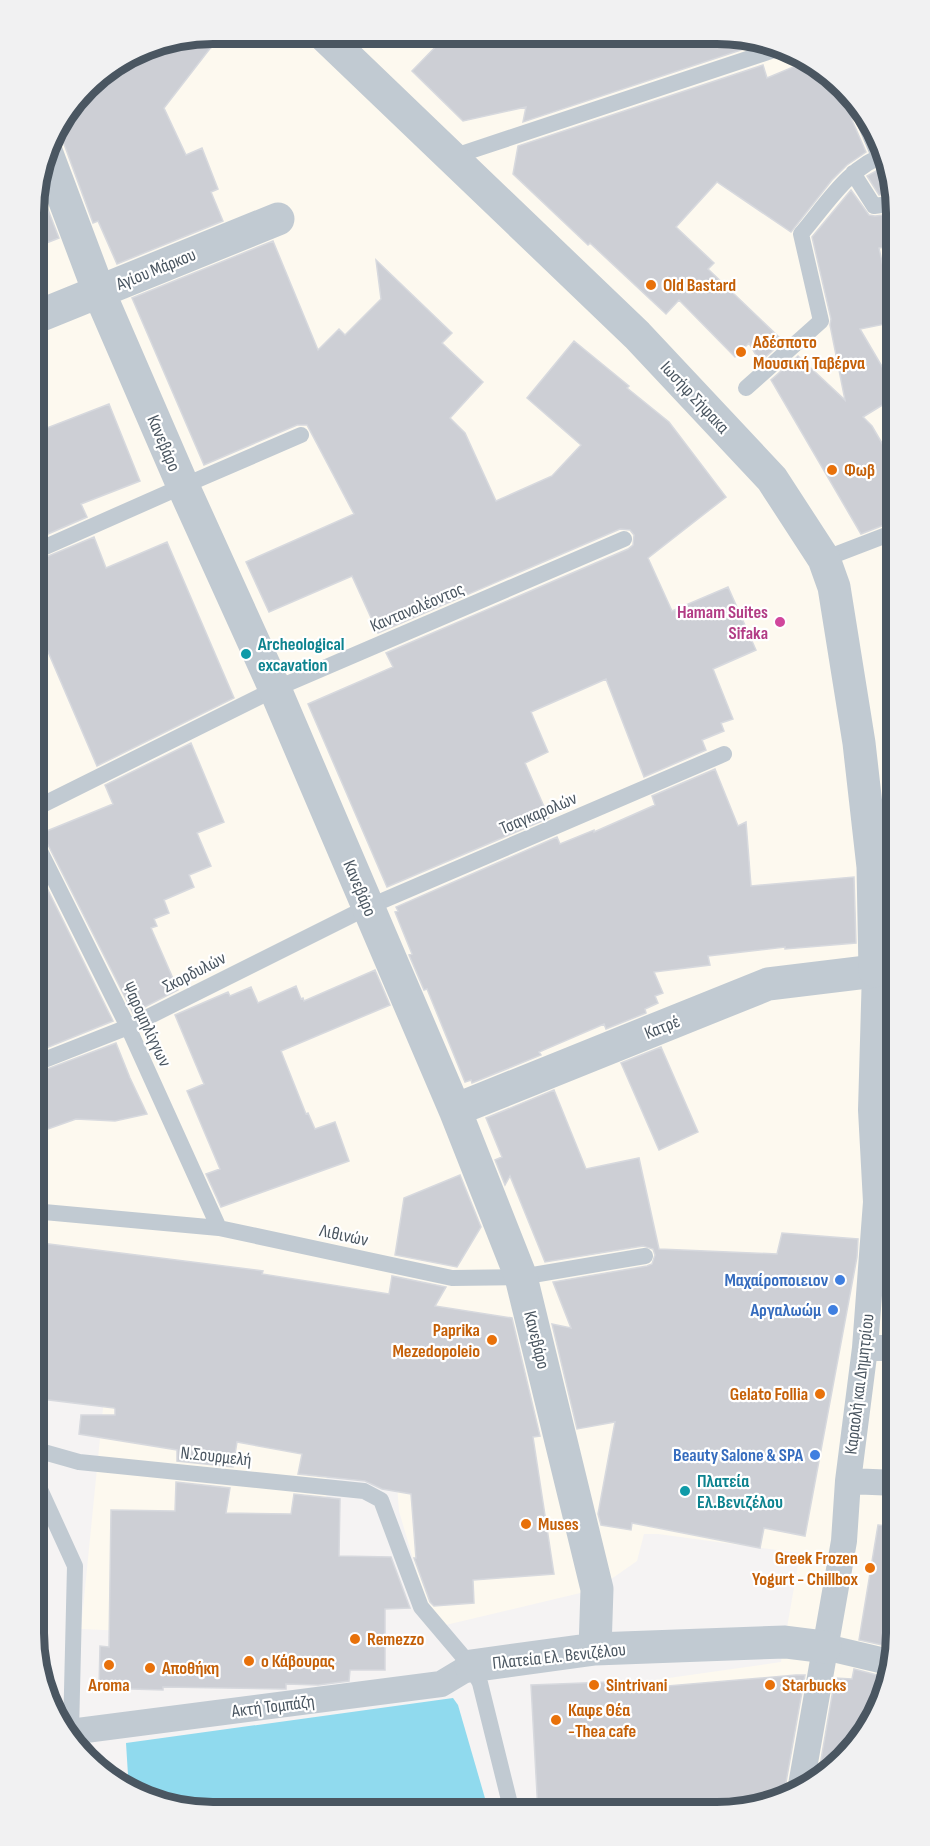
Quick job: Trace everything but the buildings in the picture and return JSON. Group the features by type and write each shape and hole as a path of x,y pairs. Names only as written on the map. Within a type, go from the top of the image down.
{"street":[{"name":"Ιωσήφ Σήφακα","path":"333,44 637,335 772,479 824,559 834,587 885,865"},
{"name":"Κανεβάρο","path":"51,163 99,292 183,486 275,689 455,1110 521,1277 597,1589 595,1649"},
{"name":"Αγίου Μάρκου","path":"44,314 278,219"},
{"name":"Καραολή και Δημητρίου","path":"802,1780 844,1541 848,1481 886,1202 871,1110 875,971 885,865"},
{"name":"Κατρέ","path":"455,1110 768,984 875,971"},
{"path":"871,1110 886,1106"},
{"path":"865,1348 886,1348"},
{"path":"848,1481 886,1483"},
{"name":"Πλατεία Ελ. Βενιζέλου","path":"471,1666 595,1649 785,1642 825,1647"},
{"path":"825,1647 884,1661"},
{"name":"Ακτή Τομπάζη","path":"75,1731 441,1684 471,1666"}],"lane":[{"path":"452,157 770,51"},
{"path":"746,388 821,321 801,234 853,173 878,158"},
{"path":"853,173 874,206 886,204"},
{"path":"44,548 301,435"},
{"path":"824,559 886,535"},
{"name":"Καντανολέοντος","path":"44,804 275,689 624,539"},
{"name":"Τσαγκαρολών","path":"368,907 724,754"},
{"name":"Ψαρομηλίγγων","path":"44,859 128,1027 219,1228"},
{"name":"Σκορδυλών","path":"44,1060 128,1027 368,907"},
{"name":"Λιθινών","path":"44,1212 219,1228 452,1278 521,1277 645,1256"},
{"name":"Ν.Σουρμελή","path":"44,1452 79,1462 364,1491 381,1500 386,1512"},
{"path":"44,1498 75,1566 70,1725"},
{"name":"Πλατεία Ελ. Βενιζέλου","path":"386,1512 421,1607 471,1666"},
{"path":"471,1666 482,1689 510,1802"}],"shaded area":[{"path":"201,44 729,44 772,52 792,61 829,85 858,118 881,168 886,212 886,1645 878,1688 864,1718 852,1737 821,1768 772,1794 740,1801 718,1802 574,1802 570,1692 781,1662 800,1553 644,1534 637,1561 597,1589 433,1628 399,1511 396,1472 327,1460 326,1529 284,1638 81,1629 104,1398 44,1387 44,201 49,168 66,128 78,109 101,85 118,72 158,52"}],"water":[{"path":"453,1698 458,1705 486,1802 190,1801 168,1797 128,1780 126,1743"}],"place":[{"name":"Old Bastard","path":"651,285"},
{"name":"Αδέσποτο Μουσική Ταβέρνα","path":"741,352"},
{"name":"Φωβ","path":"832,470"},
{"name":"Hamam Suites Sifaka","path":"780,622"},
{"name":"Archeological excavation","path":"246,654"},
{"name":"Μαχαίροποιειον","path":"840,1280"},
{"name":"Αργαλωώμ","path":"833,1310"},
{"name":"Paprika Mezedopoleio","path":"492,1340"},
{"name":"Gelato Follia","path":"820,1394"},
{"name":"Beauty Salone & SPA","path":"815,1455"},
{"name":"Πλατεία Ελ.Βενιζέλου","path":"685,1491"},
{"name":"Muses","path":"526,1524"},
{"name":"Greek Frozen Yogurt - Chillbox","path":"870,1568"},
{"name":"Remezzo","path":"355,1639"},
{"name":"ο Κάβουρας","path":"249,1661"},
{"name":"Aroma","path":"109,1665"},
{"name":"Αποθήκη","path":"150,1668"},
{"name":"Sintrivani","path":"594,1685"},
{"name":"Starbucks","path":"770,1685"},
{"name":"Καφε Θέα -Thea cafe","path":"556,1720"}]}
